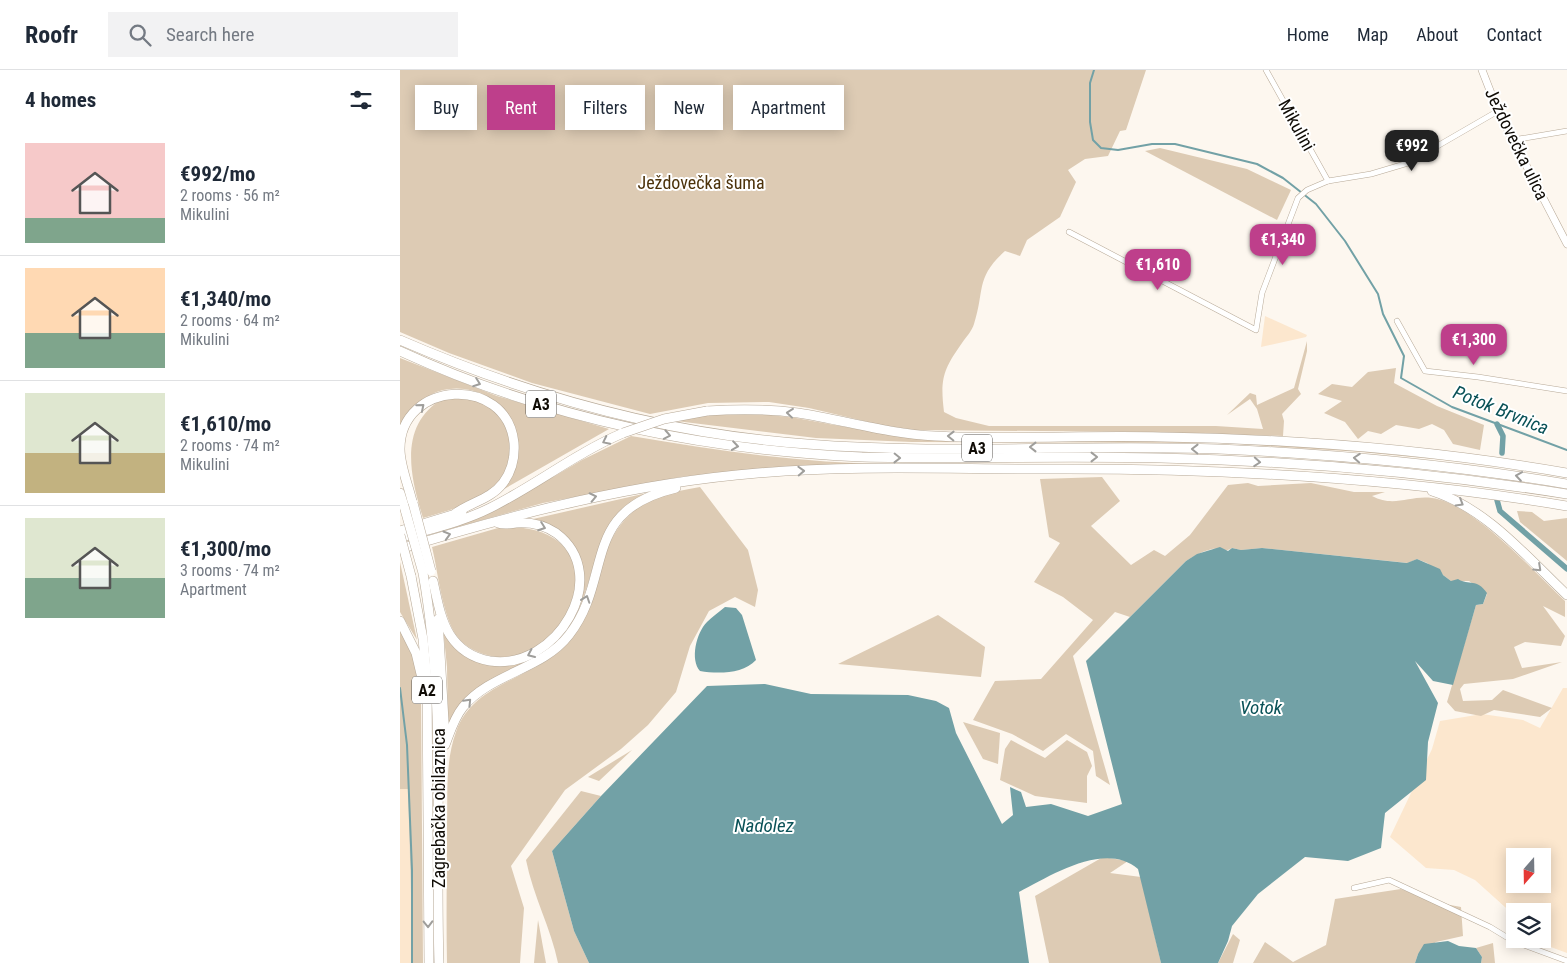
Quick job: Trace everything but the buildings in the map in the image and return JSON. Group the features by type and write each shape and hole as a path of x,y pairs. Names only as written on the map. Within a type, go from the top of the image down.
{"highway":[{"name":"A3","path":"400,340 461,366 514,385 608,413 750,438 806,444 867,447 1218,449 1419,463 1567,484"},
{"name":"A3","path":"400,351 460,376 573,414 643,431 754,449 803,454 872,457 1220,460 1392,471 1567,494"},
{"path":"456,513 480,501 501,486 508,474 514,455 514,439 508,423 497,408 473,395 460,393 442,395 426,402 412,415 404,429 400,449 410,503 429,575 449,634 460,647 473,656 497,662 514,660 532,654 557,636 568,620 577,597 578,567 564,540 547,528 529,523 503,525 495,522"},
{"path":"400,537 490,508 589,449 647,424 707,411 760,410 797,413 876,429 935,436 1218,438 1372,448 1567,473"},
{"path":"1536,468 1545,465 1567,468"},
{"path":"400,549 592,497 717,477 811,471 1102,469 1219,471 1398,483 1567,506"},
{"path":"400,531 456,513 500,495 538,475 548,474"},
{"path":"400,475 410,503"},
{"path":"445,745 456,718 472,698 493,684 553,652 570,634 583,610 606,539 618,519 654,494 709,483 717,477"},
{"path":"1398,483 1452,498 1476,513 1491,524 1567,595"},
{"path":"400,494 410,503"},
{"name":"Zagrebačka obilaznica","path":"400,537 411,576 423,639 426,680 429,963"},
{"path":"429,575 441,635 445,745 442,798 439,810"},
{"name":"Zagrebačka obilaznica","path":"429,575 439,747 439,963"},
{"path":"400,621 420,666 428,773"}],"main road":[{"name":"Ježdovečka ulica","path":"1482,70 1498,112 1567,244"}],"street":[{"name":"Mikulini","path":"1266,70 1328,181"},
{"path":"1070,232 1256,330 1262,293 1298,198 1307,190 1328,181 1371,174 1408,163 1498,112"},
{"path":"1512,140 1567,131"},
{"path":"1397,321 1425,371 1478,376 1567,391"},
{"path":"1354,888 1389,880 1490,927 1513,941 1567,961"}],"shaded area":[{"path":"1265,316 1307,335 1306,337 1261,347"},
{"path":"1563,688 1567,688 1567,953 1551,947 1551,903 1506,903 1506,908 1475,880 1454,870 1426,868 1390,837 1432,749 1440,721 1482,714 1523,720 1540,728"},
{"path":"408,788 413,963 400,963 400,789"}],"green space":[{"name":"Ježdovečka šuma","path":"400,70 1146,70 1126,130 1120,131 1108,156 1085,159 1068,170 1076,182 1060,217 1027,240 1020,256 1005,251 989,269 982,285 973,327 956,352 944,375 942,391 944,412 956,418 989,426 1216,426 1263,429 1257,409 1250,399 1227,415 1250,393 1256,395 1257,405 1294,388 1307,341 1307,351 1298,389 1301,394 1282,414 1284,421 1283,436 1147,432 915,430 881,425 809,408 769,402 708,403 650,414 532,383 449,353 400,332"},
{"path":"1160,148 1247,169 1291,190 1277,220 1145,151"},
{"path":"400,358 497,396 609,429 492,496 518,447 516,434 510,418 502,408 480,393 468,390 442,390 430,395 421,402 400,434"},
{"path":"1396,368 1394,383 1437,406 1484,425 1480,450 1453,444 1444,430 1432,424 1419,429 1396,425 1381,434 1368,431 1358,439 1345,422 1324,413 1342,401 1318,394 1332,384 1352,387 1368,372"},
{"path":"444,398 478,401 488,406 497,414 504,424 508,435 510,458 507,470 501,480 485,495 459,507 423,518 411,466 411,450 414,435 420,421 430,408"},
{"path":"761,414 796,418 890,435 1217,441 1321,447 1496,465 1361,452 1221,443 912,442 816,438 676,421 708,415"},
{"path":"631,436 696,447 793,459 890,464 777,467 680,477 543,503 429,535 498,509 582,460"},
{"path":"1102,477 1120,501 1091,526 1131,565 1154,550 1165,556 1190,535 1228,485 1248,483 1258,486 1311,483 1354,492 1385,492 1372,496 1388,501 1432,498 1466,512 1521,557 1565,601 1565,617 1543,606 1565,636 1561,646 1525,642 1514,647 1522,668 1562,662 1513,679 1464,684 1460,689 1463,701 1492,700 1503,690 1552,708 1540,717 1494,710 1481,716 1455,711 1447,702 1476,605 1483,604 1487,594 1469,581 1451,581 1427,563 1417,559 1408,563 1262,548 1241,550 1232,548 1227,550 1209,550 1186,561 1130,617 1115,612 1073,656 1110,785 1096,776 1093,751 1066,734 1043,751 1012,734 973,720 995,681 1041,679 1093,620 1063,597 1034,582 1060,543 1049,537 1040,479"},
{"path":"700,487 748,550 758,590 755,607 735,597 709,611 690,646 676,692 648,725 621,749 565,790 511,866 524,908 520,963 447,963 448,779 452,743 464,716 487,693 547,660 566,645 575,634 581,622 612,538 622,523 635,510 651,500"},
{"path":"647,493 629,504 615,518 605,534 587,588 571,624 580,603 574,548 558,530 533,519"},
{"path":"1517,511 1532,512 1544,521 1567,518 1567,561 1520,522"},
{"path":"514,527 549,535 568,553 575,576 571,602 559,626 539,645 514,656 487,655 466,645 459,639 451,626 444,605 432,547 498,528"},
{"path":"400,562 417,640 400,612"},
{"path":"938,615 985,647 981,677 838,664"},
{"path":"570,625 555,644 538,656 490,680 448,729 447,667 443,628 465,654 520,662 549,648"},
{"path":"400,626 417,666 421,697 423,963 413,963 408,789 400,789"},
{"path":"963,722 1000,733 998,764 983,759"},
{"path":"1011,740 1045,758 1067,740 1087,752 1092,766 1087,776 1087,803 1035,796 1000,780 1005,749"},
{"path":"632,750 599,781 588,777"},
{"path":"581,791 601,796 552,851 574,931 589,963 558,963 526,860"},
{"path":"1103,857 1128,861 1110,873 1141,877 1161,963 1049,963 1035,896"},
{"path":"1401,889 1434,902 1461,907 1463,936 1436,942 1418,954 1415,963 1253,963 1265,942 1293,962 1326,945 1335,899"},
{"path":"538,920 546,963 534,963"},
{"path":"1233,934 1240,940 1233,963 1218,963"},
{"path":"1493,943 1495,963 1481,963 1482,957 1476,948"}],"water":[{"path":"1220,547 1228,551 1232,548 1241,550 1262,548 1407,563 1417,559 1440,569 1443,575 1451,581 1458,579 1480,585 1487,593 1483,604 1476,605 1453,685 1433,681 1415,661 1438,703 1428,742 1426,780 1385,813 1381,848 1348,861 1305,857 1258,894 1232,926 1228,941 1218,963 1161,963 1138,869 1125,861 1110,858 1095,859 1062,870 1019,892 1029,963 589,963 574,931 552,851 601,796 707,686 765,684 811,694 908,695 936,701 949,708 956,733 1002,824 1013,815 1010,787 1021,792 1026,807 1051,804 1088,816 1122,804 1086,661 1186,561 1197,554"},
{"path":"725,607 736,608 742,615 756,660 751,665 730,672 700,671 695,660 697,639 707,622"},
{"path":"1448,941 1459,946 1476,948 1482,957 1481,963 1415,963 1424,944"}],"waterway":[{"name":"Potok Brvnica","path":"1094,70 1090,83 1090,122 1093,140 1101,148 1118,150 1152,144 1175,144 1257,164 1283,178 1316,204 1345,241 1378,294 1383,314 1404,356 1401,378 1452,407 1567,450"},
{"path":"1497,424 1503,436 1502,453"},
{"path":"1497,500 1500,511 1567,569"},
{"path":"400,688 407,745 412,870 412,963"}],"water label":[{"name":"Votok","path":"1261,707"},
{"name":"Nadolez","path":"764,825"}]}
